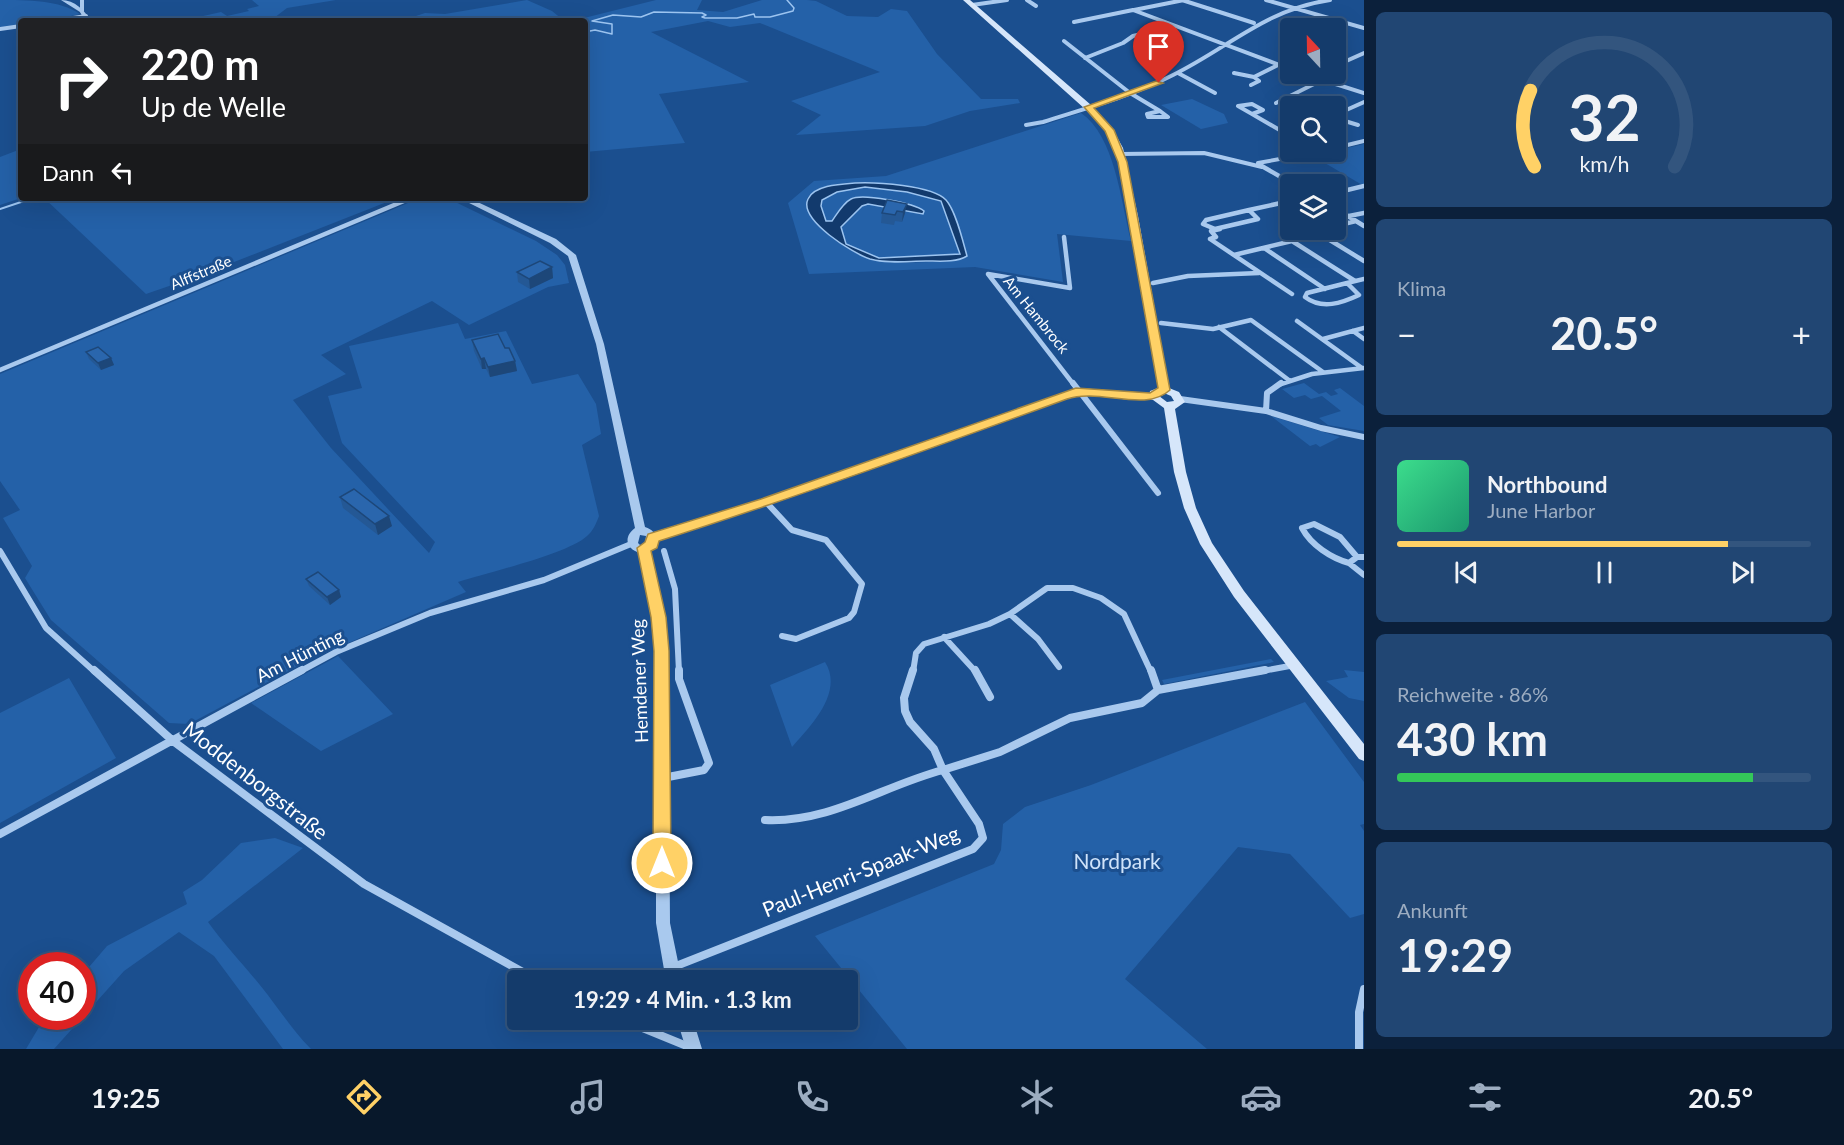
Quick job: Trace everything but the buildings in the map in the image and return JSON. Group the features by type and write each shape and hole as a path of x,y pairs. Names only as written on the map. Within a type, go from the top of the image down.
{"main road":[{"path":"966,0 1088,107 1109,130 1120,154 1164,390"},
{"path":"1164,390 1175,394 1180,399 1178,404 1169,406 1159,403 1154,397 1156,392 1164,390"},
{"path":"1169,406 1180,472 1190,508 1206,544 1239,594 1364,755"}],"street":[{"path":"64,0 86,16"},
{"path":"82,0 86,16"},
{"path":"972,5 1007,0"},
{"path":"1027,0 1036,6"},
{"path":"1074,22 1183,0 1254,24"},
{"path":"1266,0 1330,18"},
{"path":"1026,125 1130,93 1178,73 1254,24 1291,7 1319,0 1330,0"},
{"path":"1133,10 1248,51 1278,65"},
{"path":"1346,23 1364,28"},
{"path":"0,29 18,26"},
{"path":"1085,58 1123,43 1133,36 1174,26"},
{"path":"1064,41 1130,93 1160,111 1167,118 1156,119 1147,116 1149,113 1160,111"},
{"path":"1346,61 1364,53"},
{"path":"1254,77 1278,65"},
{"path":"1178,73 1215,93"},
{"path":"1234,73 1254,77 1260,81 1251,86"},
{"path":"1276,103 1312,84"},
{"path":"1337,84 1364,93"},
{"path":"1346,112 1364,102"},
{"path":"1251,114 1263,110 1252,104 1238,106 1251,114 1280,130"},
{"path":"1346,121 1358,125"},
{"path":"1346,145 1364,141"},
{"path":"1120,154 1194,152 1256,163 1280,177"},
{"path":"1256,163 1280,159"},
{"path":"1346,190 1364,186"},
{"name":"Alffstraße","path":"0,370 404,201"},
{"path":"469,201 553,241 572,255 581,294 600,344 641,532 631,538 643,543"},
{"path":"1220,229 1211,229 1203,222 1280,203"},
{"path":"1249,210 1258,219 1211,231 1216,237 1210,239 1292,294"},
{"path":"1349,216 1364,213"},
{"path":"1346,214 1364,226"},
{"path":"1346,223 1356,221"},
{"name":"Am Hambrock","path":"1064,237 1070,288 988,274 1080,391"},
{"path":"1332,240 1364,261"},
{"path":"1234,255 1292,241 1355,281"},
{"path":"1264,248 1325,289"},
{"path":"1153,283 1188,276 1259,273"},
{"path":"1347,283 1359,295 1323,305 1315,304 1305,297 1307,293 1325,289 1347,283 1364,279"},
{"path":"1161,323 1219,327 1251,320 1323,372"},
{"path":"1297,321 1363,368"},
{"path":"1219,327 1290,381"},
{"path":"1323,339 1364,328"},
{"path":"1353,331 1364,339"},
{"path":"1266,411 1268,390 1323,372 1347,367 1363,368"},
{"path":"1080,391 1154,397"},
{"path":"1080,391 1158,493"},
{"name":"Am Hünting","path":"0,834 336,652 430,613 543,580 1080,391"},
{"path":"1180,399 1266,411 1321,428 1364,437"},
{"path":"766,502 792,530 826,540 862,584 854,612 849,618 796,639 782,636"},
{"path":"1349,563 1360,557 1324,526 1312,524 1302,528 1305,534 1332,558 1349,563 1364,575"},
{"name":"Hemdener Weg","path":"643,543 658,617 662,651 662,892 672,970"},
{"name":"Moddenborgstraße","path":"0,551 46,628 174,741 364,884 519,970"},
{"name":"Hemdener Weg","path":"663,778 704,770 709,763 679,679 676,663 675,589 664,551"},
{"path":"0,571 6,563"},
{"path":"765,820 779,822 846,807 920,777 944,771 1002,751 1059,721 1089,713 1141,705 1152,700 1158,690 1155,678 1124,614 1101,598 1072,588 1047,588 1010,614 989,624 924,644 916,653 912,679 904,698 904,706 910,722 934,749 944,771"},
{"path":"1010,614 1038,639 1059,667"},
{"path":"944,637 981,677 990,697"},
{"path":"1158,690 1295,665"},
{"name":"Paul-Henri-Spaak-Weg","path":"682,970 973,849 982,838 979,824 944,771"},
{"path":"1359,1049 1359,1012 1364,989"},
{"path":"647,1030 694,1049"},
{"path":"688,1030 694,1049"}],"green space":[{"path":"0,0 53,3 80,14 61,18 18,18 18,25 0,28"},
{"path":"252,0 336,0 287,8 274,18 194,18 221,12 227,16 259,6"},
{"path":"527,0 552,11 561,18 410,18 425,13 445,14"},
{"path":"656,0 702,0 697,10 723,12 762,0 816,1 847,16 878,17 891,9 907,11 937,54 981,99 1018,99 1020,103 970,111 925,126 796,135 821,115 791,101 880,72 760,23 730,27 708,21 651,32 749,82 659,94 685,143 588,152 588,18 584,18"},
{"path":"1192,99 1224,114 1228,123 1201,129 1161,105"},
{"path":"1081,113 1102,137 1109,153 1120,189 1131,241 1057,234 1063,282 975,267 809,274 788,203 814,181 886,176","holes":["871,182 924,191 948,203 959,227 966,253 964,259 904,263 872,260 853,251 828,234 809,214 806,204 809,196 815,191 830,185 847,183"]},
{"path":"1364,144 1364,186 1323,162 1346,162 1346,148"},
{"path":"18,150 18,199 0,205 0,157"},
{"path":"865,187 920,194 941,202 960,254 878,258 846,244 841,228 862,206 868,204 923,214 916,206 859,197 847,201 832,221 826,221 820,206 822,200 837,192"},
{"path":"47,201 389,201 201,275 146,294"},
{"path":"413,201 453,201 536,241 557,255 565,265 569,283 548,287 469,325 432,301 321,355 346,374 293,400 331,448 429,553 435,542 342,443 328,396 362,388 349,346 458,323 465,339 506,331 532,384 578,374 596,404 601,434 582,445 599,516 587,536 563,550 458,582 466,592 309,660 189,724 169,723 51,620 25,578 32,566 3,518 20,510 0,481 0,374"},
{"path":"1304,383 1319,394 1326,392 1331,396 1338,394 1334,390 1340,388 1364,406 1364,431 1328,425 1319,418 1341,411 1322,396 1311,399 1305,395 1294,398 1282,389"},
{"path":"1271,416 1340,437 1320,447 1316,444 1310,446"},
{"path":"338,656 393,714 321,751 251,703"},
{"path":"1271,659 1274,662 1164,684 1162,680"},
{"path":"825,662 830,673 831,685 828,697 816,719 792,747 770,685"},
{"path":"1344,670 1364,672 1364,701 1349,698 1326,681 1348,677"},
{"path":"69,678 116,758 0,823 0,713"},
{"name":"Nordpark","path":"1305,702 1364,782 1364,824 1360,825 1364,831 1364,914 1350,918 1290,854 1238,847 1125,979 1207,1049 907,1049 858,989 858,970 843,970 815,936 994,864 1001,850 1003,824 1025,807 1091,785"},
{"path":"275,838 303,848 208,922 311,1049 283,1049 214,956 179,932 124,971 96,1002 96,959 107,946 187,904 183,892 202,880 241,843"},
{"path":"37,1030 71,1030 54,1049 26,1049"}],"shaded area":[{"path":"849,183 903,186 939,195 946,200 953,211 967,256 947,261 891,262 870,259 852,250 819,226 811,217 807,207 808,199 816,191","holes":["865,187 907,192 941,201 960,254 879,258 846,244 841,227 862,206 868,204 923,214 924,211 888,200 857,197 845,203 832,221 826,221 821,206 822,200 837,192"]}],"waterway":[{"path":"588,31 595,30 612,34 612,24 592,21 613,15 641,17 654,12 702,13 706,15 702,17 705,18 737,18 754,14 755,17 770,17 793,11 794,8 787,0"},
{"path":"0,209 24,201"}],"route":[{"path":"662,863 662,651 658,617 644,548 652,544 653,538 766,502 1080,391 1093,390 1154,397 1154,393 1164,390 1134,217 1119,148 1105,124 1088,107 1159,83"}]}
